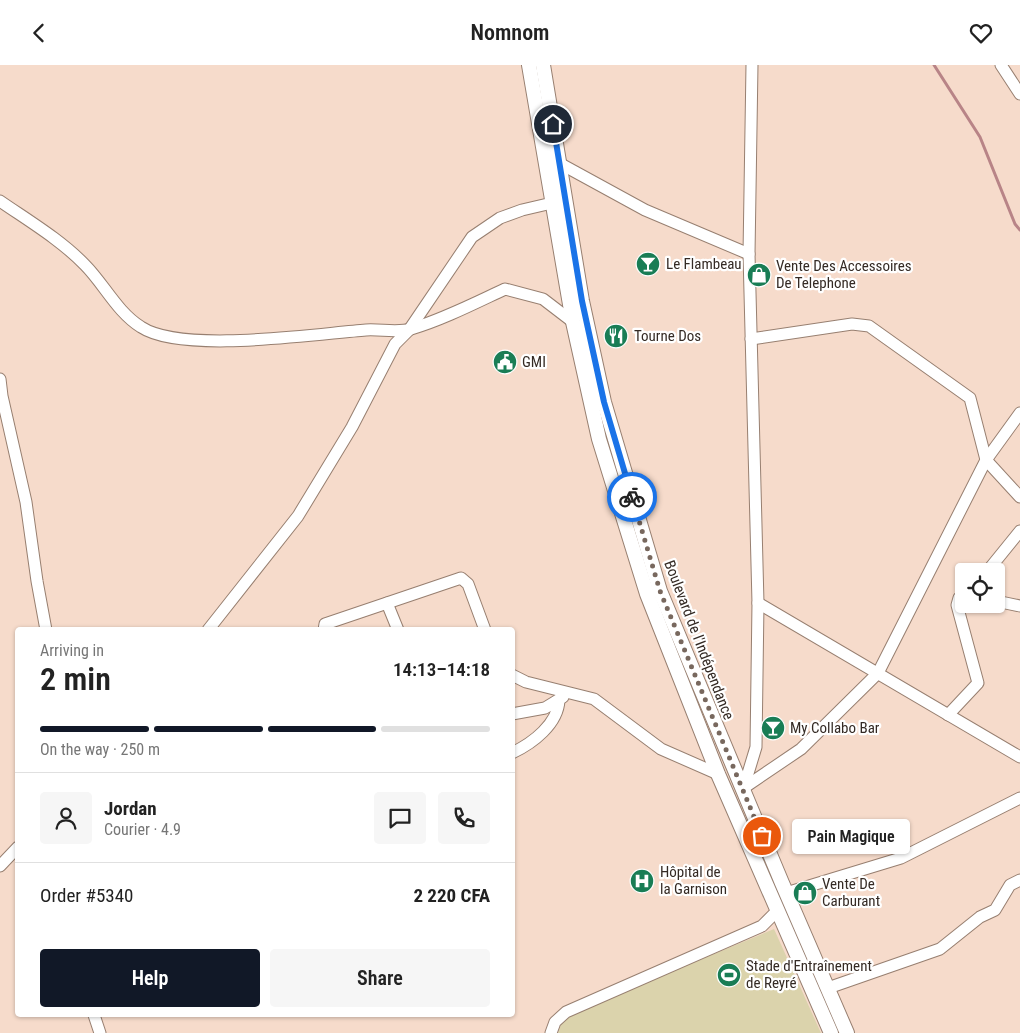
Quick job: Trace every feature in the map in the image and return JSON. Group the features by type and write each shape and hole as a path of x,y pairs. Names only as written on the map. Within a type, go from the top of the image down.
{"main road":[{"name":"Boulevard de l'Indépendance","path":"529,65 572,322 599,439 647,594 718,773 831,1033"},
{"name":"Boulevard de l'Indépendance","path":"543,65 582,301 607,412 660,591 786,893 848,1033"}],"street":[{"path":"741,787 746,780 756,747 758,603 749,254 752,65"},
{"path":"1001,65 1020,94"},
{"path":"559,163 645,210 749,254"},
{"path":"0,201 70,252 85,265 128,317 156,335 197,340 236,341 370,330 409,330 456,312 505,289 543,299 572,322"},
{"path":"210,627 298,516 352,427 395,345 409,330 472,237 500,218 522,210 552,203"},
{"path":"752,339 852,324 870,326 970,398 986,460 1020,497"},
{"path":"0,379 2,396 26,502 45,627"},
{"path":"741,787 801,749 878,673 986,460 1020,413"},
{"path":"994,563 1020,531"},
{"path":"325,627 325,625 461,578 468,584 484,627"},
{"path":"387,603 397,627"},
{"path":"758,603 1020,757"},
{"path":"1005,603 1020,607"},
{"path":"948,715 978,683 959,613"},
{"path":"515,676 594,699 661,749 718,773"},
{"path":"515,714 539,711 560,700 570,691"},
{"path":"515,751 537,736 554,720 559,709 560,700"},
{"path":"786,893 901,857 1020,798"},
{"path":"0,866 15,850"},
{"path":"828,988 940,949 980,917 995,910 1010,885 1020,881"},
{"path":"551,1033 555,1022 566,1012 762,926 777,911"},
{"path":"95,1017 100,1033"}],"shaded area":[{"name":"Stade d'Entraînement de Reyré","path":"774,929 821,1033 558,1033 562,1021 581,1009"}],"waterway":[{"path":"934,65 980,137 1015,224 1020,230"}],"way so far":[{"path":"632,497 660,591 762,836"}],"place":[{"name":"Le Flambeau","path":"648,264"},
{"name":"Vente Des Accessoires De Telephone","path":"759,275"},
{"name":"Tourne Dos","path":"616,336"},
{"name":"GMI","path":"505,362"},
{"name":"My Collabo Bar","path":"773,728"},
{"name":"Pain Magique","path":"762,836"},
{"name":"Hôpital de la Garnison","path":"642,881"},
{"name":"Vente De Carburant","path":"805,893"},
{"name":"Stade d'Entraînement de Reyré","path":"729,975"}],"route":[{"path":"553,124 582,301 604,402 632,497"}]}
